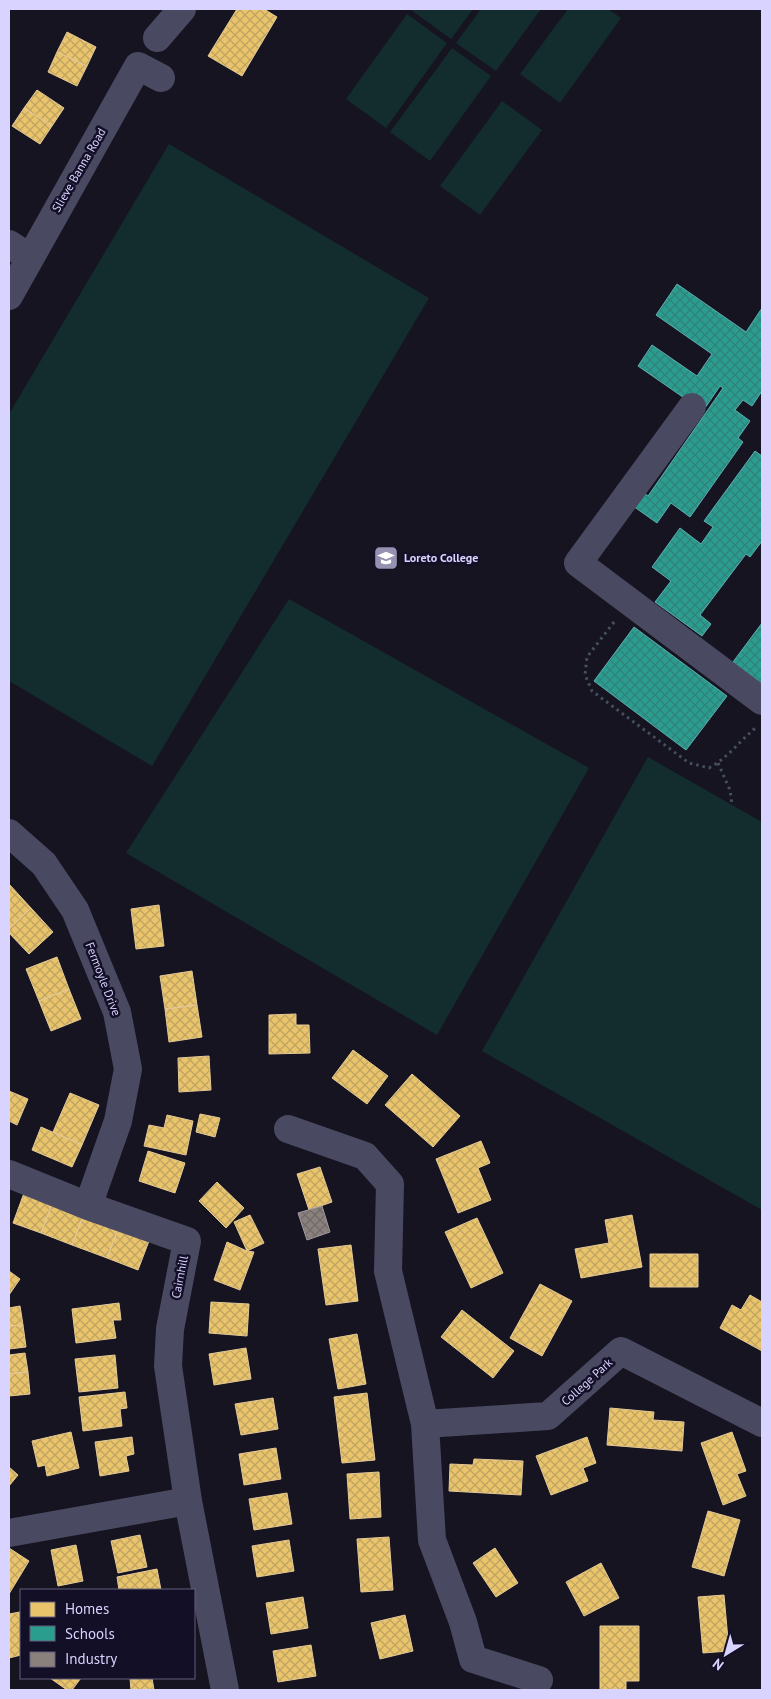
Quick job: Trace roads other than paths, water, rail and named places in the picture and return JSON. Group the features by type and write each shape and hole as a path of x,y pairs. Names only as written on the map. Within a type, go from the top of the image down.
{"street":[{"path":"157,38 182,9"},
{"name":"Slieve Banna Road","path":"9,296 19,251 138,66 161,78"},
{"path":"692,407 578,563 762,700"},
{"name":"Fermoyle Drive","path":"9,833 44,864 75,910 117,1012 128,1069 118,1121 88,1206"},
{"path":"288,1128 365,1156 390,1184 388,1271 425,1424 432,1540 463,1622 473,1659 539,1680"},
{"name":"Cairnhill","path":"9,1174 88,1206 187,1242 170,1329 168,1366 188,1501 225,1690"},
{"name":"College Park","path":"425,1424 548,1416 621,1351 762,1423"},
{"path":"9,1533 188,1501"}],"place":[{"name":"Loreto College","path":"386,558"}]}
